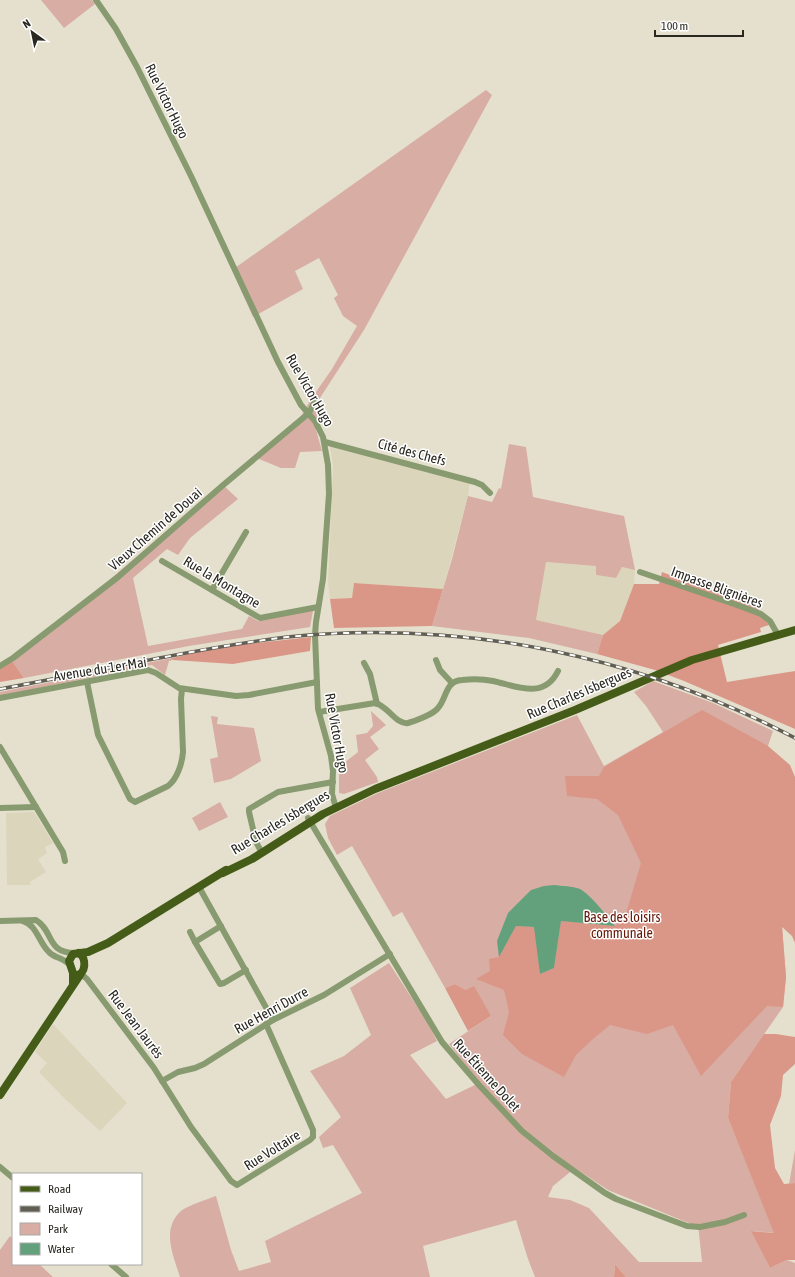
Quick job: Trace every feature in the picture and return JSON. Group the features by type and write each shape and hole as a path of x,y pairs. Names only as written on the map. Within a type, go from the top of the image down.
{"main road":[{"name":"Rue Charles Isbergues","path":"77,953 88,952 108,943 223,872 242,864 260,851 335,806 575,710 692,660 795,630"},
{"name":"Rue Charles Isbergues","path":"0,1094 73,984 78,971 108,943"},
{"path":"77,953 84,958 78,971 70,959 77,953"}],"street":[{"name":"Rue Victor Hugo","path":"96,0 116,29 138,67 278,362 301,405 309,413 320,429 325,442 328,465 329,494 323,579 315,632 319,712 331,756 333,782 332,794 335,806"},
{"name":"Vieux Chemin de Douai","path":"0,666 13,658 118,578 222,486 309,413 316,399"},
{"name":"Cité des Chefs","path":"325,442 475,482 482,485 490,493"},
{"path":"212,590 246,532"},
{"name":"Rue la Montagne","path":"162,560 260,618 318,607"},
{"name":"Impasse Blignières","path":"640,572 737,604 761,614 770,621 778,635"},
{"path":"436,660 440,670 452,683"},
{"path":"364,663 370,674 377,704 404,723 436,711 452,683 463,680 486,680 533,689 550,683 558,671"},
{"name":"Avenue du 1er Mai","path":"0,698 148,670 156,673 173,686 182,689 240,696 317,682"},
{"path":"87,682 98,735 130,799 135,802 168,786 176,777 183,752 182,689"},
{"path":"319,712 377,704"},
{"path":"0,747 63,852 65,861"},
{"path":"260,851 256,842 249,812 251,808 278,792 333,782"},
{"path":"0,808 36,807"},
{"name":"Rue Étienne Dolet","path":"310,820 439,1037 448,1050 518,1127 553,1156 612,1198 687,1226 700,1227 725,1222 744,1215"},
{"path":"199,888 246,970 272,1020"},
{"name":"Rue Jean Jaurès","path":"22,920 31,925 50,954 63,959 87,979 151,1064 168,1091"},
{"path":"0,921 38,921 57,949 66,953 77,953"},
{"path":"195,942 221,926"},
{"path":"190,932 220,984 246,970"},
{"name":"Rue Henri Durre","path":"162,1081 178,1072 204,1064 272,1020 324,995 390,954"},
{"name":"Rue Voltaire","path":"168,1091 195,1132 231,1181 235,1184 241,1183 310,1140 314,1135 313,1130 266,1024"},
{"path":"0,1167 12,1177"},
{"path":"112,1265 126,1277"}],"shaded area":[{"path":"330,446 470,481 468,496 443,589 354,583 352,598 330,599 328,583 333,466"},
{"path":"546,562 596,566 596,575 616,578 622,567 635,570 634,584 620,621 603,635 536,620"},
{"path":"34,812 53,843 45,847 47,853 38,859 46,872 30,882 31,885 7,885 6,813"},
{"path":"53,1024 127,1103 100,1131 63,1097 39,1072 47,1063 35,1052"}],"green space":[{"path":"41,0 92,0 95,4 64,28"},
{"path":"486,90 492,95 364,330 318,401 316,430 322,451 300,452 295,468 281,468 254,457 300,418 332,369 357,326 343,316 334,298 338,295 319,258 295,271 303,289 253,317 232,270"},
{"path":"509,444 526,447 533,497 624,516 635,570 622,567 616,578 596,575 596,566 546,562 536,620 603,635 597,654 529,638 432,626 452,559 468,496 492,502 499,488 501,489"},
{"path":"222,484 238,499 190,538 178,555 167,549 133,578 148,646 242,629 249,616 258,621 306,610 313,611 310,627 189,646 24,678 10,658 94,593"},
{"path":"662,572 756,607 769,625 760,628 761,632 718,645 727,682 795,671 795,729 655,670 597,654 603,635 620,621 634,584 659,584"},
{"path":"354,583 443,589 432,626 334,628 330,599 352,598"},
{"path":"311,637 310,651 233,664 173,660 172,658 220,647"},
{"path":"10,658 24,678 0,682 0,664"},
{"path":"172,658 173,660 169,661 165,675 152,665 0,696 0,692"},
{"name":"Base des loisirs communale","path":"653,681 713,703 773,731 768,746 786,977 783,1007 731,1082 728,1118 775,1233 752,1231 770,1268 787,1260 795,1263 795,1277 626,1277 615,1264 614,1277 535,1277 516,1220 423,1246 430,1277 180,1277 172,1251 170,1234 171,1226 175,1218 181,1211 188,1207 216,1196 231,1250 239,1271 271,1262 265,1241 362,1193 333,1145 323,1148 319,1137 341,1117 310,1071 344,1056 371,1035 350,988 389,963 428,1023 437,1041 410,1055 446,1099 479,1083 449,1044 491,1016 466,990 455,984 445,988 402,912 393,917 352,846 337,855 328,838 325,824 330,816 378,793 577,715 604,766 663,732 646,706 634,692","holes":["575,1168 608,1190 691,1224 698,1224 702,1262 639,1262 589,1208 570,1200 548,1197 553,1186"]},
{"path":"702,710 768,746 790,765 795,777 795,943 792,936 782,927 786,977 783,1007 767,1006 701,1076 673,1025 647,1034 610,1025 576,1055 564,1077 522,1054 503,1035 509,1012 504,990 476,979 490,971 489,959 499,957 516,926 535,927 540,974 554,968 561,921 615,926 625,917 641,863 618,815 597,799 567,796 565,776 599,776 604,767"},
{"path":"371,711 386,725 370,737 379,749 365,760 377,777 378,782 344,794 339,793 339,767 358,752 356,735 367,733 373,726"},
{"path":"211,716 218,717 217,724 254,728 261,761 231,779 214,783 210,759 218,757"},
{"path":"220,802 228,817 199,831 192,818"},
{"path":"455,984 466,990 474,986 491,1016 468,1031 445,988"},
{"path":"764,1034 795,1037 795,1064 783,1075 781,1096 770,1125 775,1168 784,1184 795,1183 795,1260 787,1260 770,1268 751,1231 774,1233 728,1118 731,1082"},
{"path":"795,1150 795,1183 789,1184"},
{"path":"10,1236 12,1238 12,1265 40,1265 53,1277 0,1277 0,1250"},
{"path":"615,1264 626,1277 614,1277"}],"water":[{"path":"554,885 580,889 599,906 615,926 561,921 554,968 540,974 534,927 516,926 499,957 497,941 508,913 531,890"}],"railway":[{"path":"0,689 241,643 287,637 353,633 419,634 484,639 548,650 612,665 675,685 736,709 795,738"}]}
